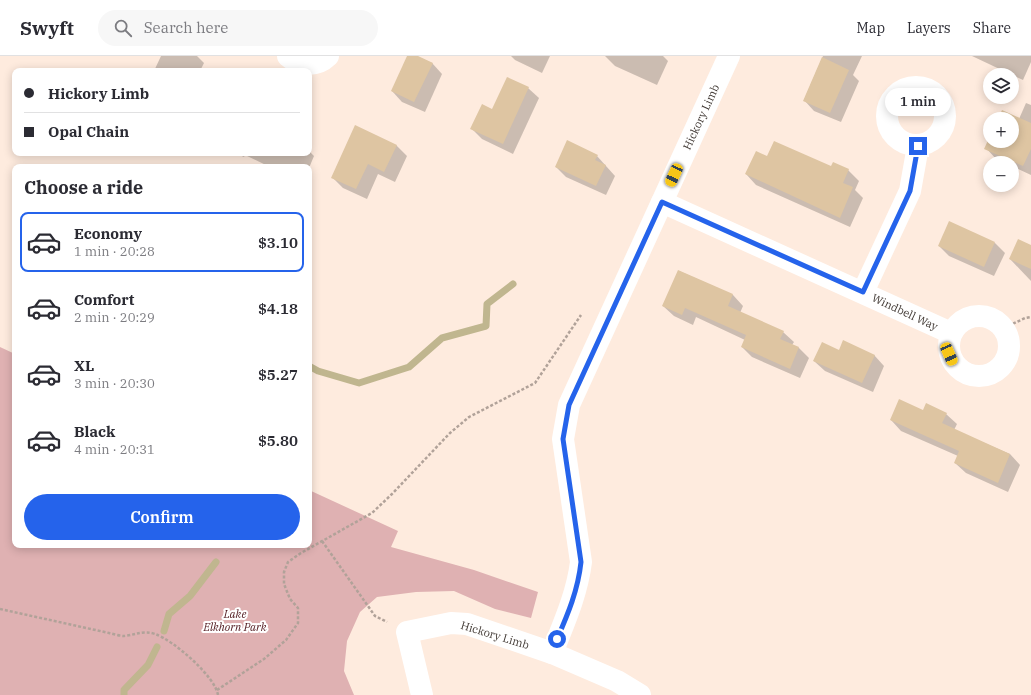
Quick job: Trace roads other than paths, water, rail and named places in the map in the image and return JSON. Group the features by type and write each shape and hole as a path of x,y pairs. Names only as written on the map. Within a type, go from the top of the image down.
{"street":[{"path":"288,56 298,62 307,64 317,63 328,56"},
{"name":"Hickory Limb","path":"552,653 574,598 579,581 581,562 577,522 563,439 569,405 729,56"},
{"path":"863,292 910,191 918,146"},
{"name":"Windbell Way","path":"662,202 951,333"},
{"name":"Windbell Way","path":"981,315 990,318 1004,328 1009,339 1009,350 1006,361 1000,369 989,375 978,377 966,374 954,364 949,354 948,342 951,333 959,323 968,317 981,315"},
{"name":"Hickory Limb","path":"422,695 407,632 451,623 467,624 552,653 617,681 640,695"}],"waterway":[{"path":"312,368 318,371 359,383 409,367 442,338 486,326 487,304 513,284"},
{"path":"164,631 169,614 190,596 216,562"},
{"path":"124,695 124,690 148,665 157,647"}],"park label":[{"name":"Lake Elkhorn Park","path":"235,620"}]}
